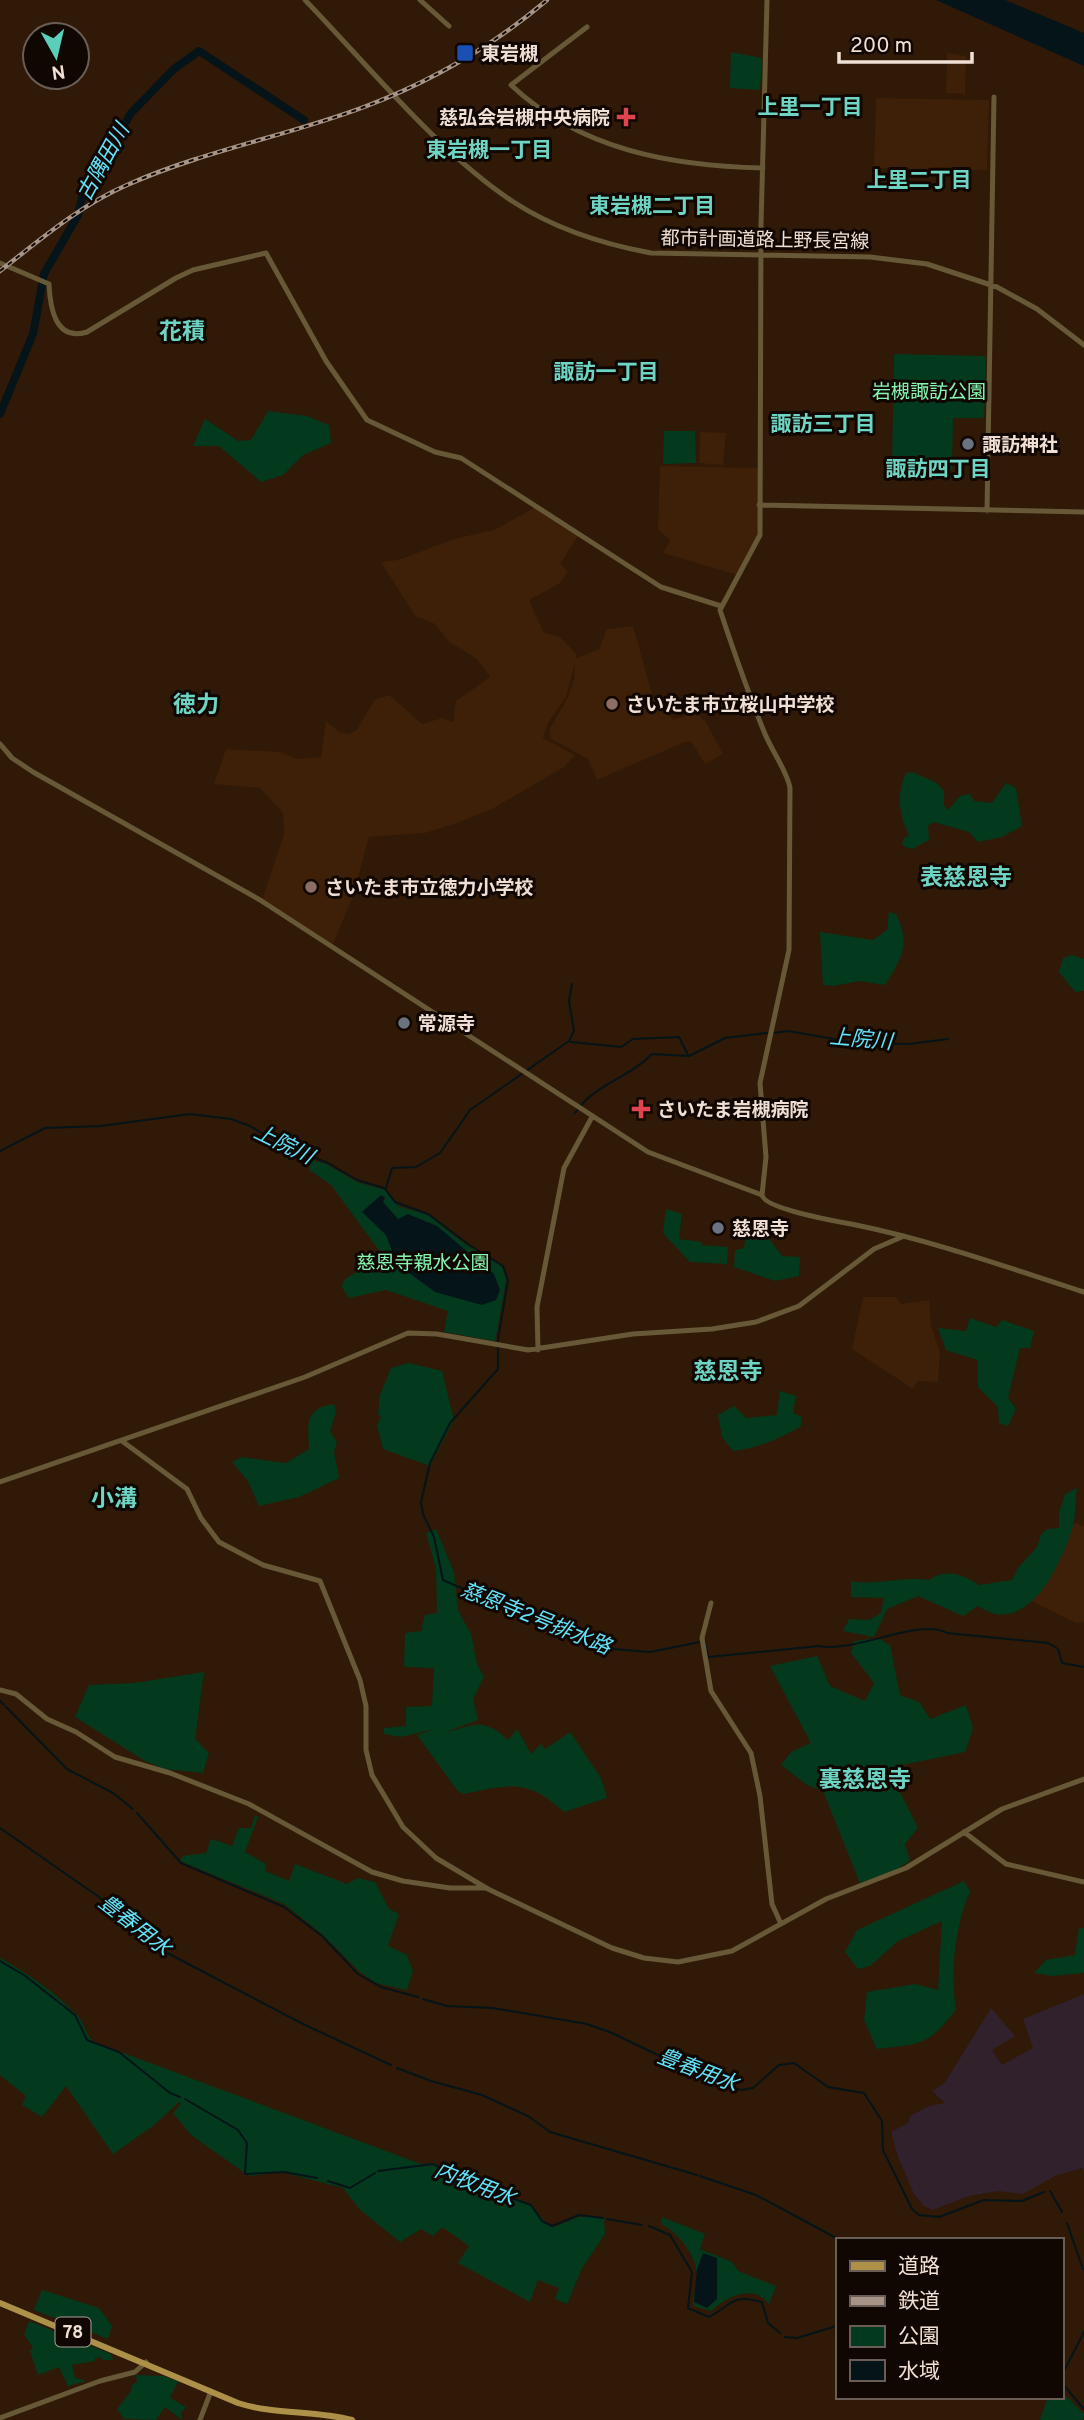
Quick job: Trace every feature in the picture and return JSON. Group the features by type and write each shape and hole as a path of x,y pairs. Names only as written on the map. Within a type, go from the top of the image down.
{"main road":[{"name":"78","path":"0,2303 256,2408 324,2414 352,2420"}],"street":[{"name":"都市計画道路上野長宮線","path":"305,0 453,151 491,185 542,218 620,247 651,253 893,258 927,264 990,285 1037,309 1084,345"},
{"path":"420,0 449,26"},
{"path":"767,0 761,256 759,540 721,606 750,699 777,762 788,778 790,788 789,950 760,1083 766,1157 762,1201 807,1215 904,1236 1084,1292"},
{"path":"587,27 511,85 549,114 620,149 683,164 763,168"},
{"path":"987,511 995,97"},
{"path":"0,262 48,284 51,313 55,321 78,334 87,332 117,311 184,274 266,253 326,361 367,419 435,452 461,458 660,587 721,606"},
{"path":"760,505 1084,512"},
{"path":"0,744 12,758 33,772 260,900 592,1117 673,1163 762,1195"},
{"path":"538,1350 537,1307 564,1168 592,1117"},
{"path":"0,1482 306,1377 408,1333 437,1334 498,1347 538,1350 633,1334 712,1329 755,1322 799,1306 874,1249 904,1236"},
{"path":"122,1441 187,1489 201,1518 219,1542 263,1565 320,1581 360,1680 366,1706 366,1750 376,1783 410,1833 436,1858 488,1889 612,1948 665,1962 732,1951 826,1899 890,1876 1002,1809 1084,1779"},
{"path":"712,1603 702,1638 711,1691 752,1758 760,1796 772,1903 781,1924"},
{"path":"0,1690 16,1694 47,1718 76,1732 115,1757 170,1773 249,1804 372,1872 403,1881 450,1888 488,1889"},
{"path":"964,1832 1006,1864 1084,1882"},
{"path":"0,2418 100,2381 135,2372 146,2362"},
{"path":"200,2420 211,2391"}],"shaded area":[{"path":"947,53 966,56 965,94 946,93"},
{"path":"876,98 989,100 987,170 874,168"},
{"path":"700,432 726,433 723,465 699,463"},
{"path":"660,466 761,468 760,535 738,575 663,553 670,540 658,529"},
{"path":"536,507 579,534 560,564 568,571 559,584 529,600 544,633 560,637 576,654 576,659 599,649 607,629 633,626 653,697 674,720 697,711 703,721 705,720 723,754 705,764 691,741 685,742 597,780 588,759 551,739 549,730 568,697 574,680 575,663 566,697 548,723 543,738 575,755 564,767 492,809 457,823 425,833 369,837 352,899 332,946 262,900 284,834 283,813 260,788 214,784 226,749 280,752 297,759 321,757 326,721 340,732 349,734 357,730 374,700 389,695 422,724 442,718 453,722 456,701 490,677 477,659 449,642 435,624 415,616 381,562 398,560 457,538 494,530"},
{"path":"863,1297 896,1297 901,1304 929,1300 931,1325 940,1353 938,1382 918,1381 913,1389 852,1349"},
{"path":"1076,1523 1084,1526 1084,1622 1076,1623 1031,1601 1071,1525"},
{"path":"1084,1994 1084,2172 1082,2168 1055,2176 1023,2194 998,2191 969,2196 933,2210 924,2206 914,2194 898,2157 891,2132 908,2123 910,2116 929,2106 945,2103 932,2091 944,2084 991,2008 1015,2036 992,2050 1002,2065 1033,2048 1023,2019"}],"green space":[{"path":"731,52 762,58 760,90 730,88"},
{"name":"岩槻諏訪公園","path":"894,354 986,356 984,418 953,418 952,470 892,468"},
{"path":"268,411 307,416 329,425 331,443 303,455 283,475 261,482 219,446 193,446 205,419 238,441 251,440"},
{"path":"664,431 695,431 696,463 663,464"},
{"path":"912,772 935,782 944,791 944,805 948,810 960,796 970,794 974,801 992,803 1006,783 1016,788 1022,826 1002,837 978,842 969,832 933,822 928,826 929,840 912,849 905,847 902,844 904,838 909,835 901,812 900,797 906,773"},
{"path":"889,912 896,914 904,943 900,958 885,985 860,981 823,985 820,932 873,940 887,930"},
{"path":"1072,955 1084,959 1084,991 1075,992 1059,972 1063,958"},
{"name":"慈恩寺親水公園","path":"310,1159 326,1164 357,1182 385,1190 398,1206 428,1215 466,1245 497,1262 503,1269 506,1281 495,1341 444,1332 448,1311 386,1290 349,1298 341,1286 346,1278 384,1257 331,1185 309,1170"},
{"path":"666,1209 682,1214 679,1239 702,1242 702,1245 728,1247 727,1264 690,1262 663,1233"},
{"path":"747,1227 771,1227 770,1240 782,1256 800,1257 799,1276 775,1281 734,1267 735,1250 744,1248"},
{"path":"970,1318 996,1327 1002,1320 1034,1331 1030,1348 1020,1348 1008,1398 1016,1409 1008,1426 999,1423 998,1407 978,1387 978,1360 946,1350 938,1328 966,1331"},
{"path":"409,1363 442,1371 454,1420 430,1466 383,1449 377,1425 381,1417 378,1414 380,1395 391,1368"},
{"path":"780,1391 796,1396 793,1413 802,1417 801,1426 768,1442 733,1451 722,1437 718,1415 734,1406 746,1418 777,1415"},
{"path":"334,1404 336,1411 330,1432 337,1442 334,1452 339,1478 299,1497 259,1506 248,1481 232,1462 242,1457 286,1463 309,1449 310,1419 317,1409"},
{"path":"1077,1488 1075,1517 1068,1542 1051,1577 1026,1606 1012,1613 995,1614 978,1606 963,1616 918,1596 887,1609 874,1637 843,1631 849,1619 869,1620 881,1613 884,1598 851,1597 851,1581 929,1580 948,1573 961,1575 979,1585 1012,1580 1018,1568 1037,1547 1041,1534 1047,1529 1059,1528 1059,1513 1065,1494"},
{"path":"436,1529 454,1572 458,1610 471,1634 477,1664 484,1677 473,1699 478,1720 443,1733 484,1725 508,1740 517,1729 531,1754 541,1744 545,1749 570,1732 601,1778 607,1798 564,1812 539,1794 517,1787 463,1794 457,1790 417,1735 436,1729 401,1737 384,1734 384,1728 406,1726 406,1707 432,1706 434,1668 404,1667 405,1633 421,1631 425,1615 437,1613 436,1568 426,1533"},
{"path":"878,1638 890,1645 900,1695 919,1702 930,1719 966,1705 973,1728 965,1752 888,1768 918,1828 905,1844 910,1861 892,1872 860,1883 823,1791 807,1785 781,1765 791,1752 811,1743 770,1666 817,1656 830,1686 865,1701 874,1683 851,1653 854,1641"},
{"path":"204,1672 195,1739 209,1753 203,1773 165,1769 145,1761 75,1717 89,1685 134,1683"},
{"path":"255,1815 258,1817 245,1852 266,1864 265,1871 289,1881 295,1864 347,1884 358,1878 375,1882 389,1909 399,1914 388,1946 407,1955 413,1971 407,1990 376,1983 360,1972 321,1933 284,1904 180,1861 183,1856 206,1853 211,1839 232,1846 239,1828 251,1828"},
{"path":"964,1881 970,1892 955,1949 956,2009 930,2037 914,2044 877,2049 864,2020 867,1992 915,1984 938,1990 942,1921 898,1941 870,1966 858,1969 845,1952 857,1930"},
{"path":"1079,1928 1084,1928 1084,1973 1052,1976 1034,1973 1046,1960 1075,1955"},
{"path":"0,1958 40,1983 68,2006 79,2017 94,2042 421,2164 434,2163 454,2177 531,2206 549,2226 557,2226 578,2217 604,2217 605,2234 582,2268 567,2304 555,2299 559,2288 538,2280 530,2302 458,2263 469,2246 442,2227 433,2236 421,2229 400,2242 359,2209 343,2188 282,2172 249,2176 191,2135 173,2113 181,2104 179,2102 153,2126 113,2154 66,2086 42,2117 22,2105 26,2096 0,2075"},
{"path":"662,2217 705,2234 700,2249 732,2262 738,2271 776,2286 769,2304 763,2298 748,2293 732,2297 711,2311 693,2306 697,2278 694,2262 681,2240 661,2224"},
{"path":"42,2290 99,2308 112,2326 108,2339 34,2310"},
{"path":"29,2321 111,2354 113,2360 103,2360 100,2357 95,2358 95,2361 72,2365 75,2378 86,2381 68,2386 59,2367 38,2375 30,2351 33,2347 24,2335"},
{"path":"136,2375 163,2376 178,2381 170,2398 186,2407 181,2413 182,2420 165,2407 156,2420 124,2419 117,2409 131,2391 132,2385 137,2382"},
{"path":"1063,2393 1084,2414 1083,2420 1040,2420 1047,2399 1063,2399"}],"water":[{"path":"936,0 1005,0 1084,33 1084,66"},
{"path":"381,1195 385,1198 383,1202 398,1219 408,1214 437,1226 494,1274 500,1290 496,1300 482,1305 435,1292 397,1264 386,1235 362,1212"},
{"path":"703,2253 717,2258 717,2299 707,2308 694,2302 697,2269"}],"waterway":[{"name":"古隅田川","path":"0,414 33,334 44,274 78,215 82,198 131,113 174,69 199,51 304,120"},
{"name":"上院川","path":"386,1188 392,1168 416,1167 440,1153 470,1110 569,1041 574,1031 569,1001 572,984"},
{"name":"上院川","path":"773,1033 788,1031 858,1043 909,1044 948,1039"},
{"name":"上院川","path":"575,1113 592,1095 633,1070 652,1054 689,1056 725,1038 767,1033"},
{"path":"571,1042 621,1047 633,1039 679,1037 688,1055"},
{"name":"上院川","path":"0,1151 45,1128 101,1126 190,1114 231,1119 250,1126 284,1146 328,1163 357,1180 384,1188"},
{"name":"慈恩寺2号排水路","path":"385,1189 395,1202 428,1214 503,1266 508,1280 498,1339 498,1369 450,1423 430,1463 421,1502 423,1514 434,1537 443,1580 500,1605 568,1628 601,1648 650,1652 705,1641 708,1657 851,1645 905,1632 936,1629 947,1633 1048,1643 1058,1649 1062,1663 1084,1667"},
{"name":"豊春用水","path":"0,1701 4,1705"},
{"name":"豊春用水","path":"6,1707 67,1769 113,1793 133,1809"},
{"name":"豊春用水","path":"137,1813 181,1863 284,1907 322,1936 358,1974 381,1987 418,1997"},
{"name":"豊春用水","path":"0,1828 99,1897 154,1946 303,2024 391,2065"},
{"name":"内牧用水","path":"0,1961 24,1975 75,2015 87,2040 119,2052 170,2093 180,2097"},
{"name":"豊春用水","path":"423,1999 447,2006 493,2008 587,2024 612,2033 712,2081 741,2090 753,2088 779,2065 794,2063 828,2087 864,2093 882,2121 883,2150 912,2209 919,2215 939,2217 984,2200 1022,2201 1044,2192"},
{"path":"397,2068 482,2095 528,2116 550,2132 697,2175"},
{"name":"内牧用水","path":"185,2099 238,2130 247,2143 245,2174 284,2172 317,2178"},
{"name":"内牧用水","path":"378,2171 433,2164 474,2185 531,2205 542,2221 552,2226 579,2215 603,2218"},
{"name":"内牧用水","path":"328,2181 350,2188 375,2173"},
{"path":"700,2176 756,2195 836,2238"},
{"name":"豊春用水","path":"1050,2191 1062,2212"},
{"name":"内牧用水","path":"607,2219 642,2225"},
{"name":"豊春用水","path":"1067,2223 1083,2269"},
{"name":"内牧用水","path":"649,2226 670,2235 692,2272 688,2308 709,2317 738,2300 762,2302 768,2323 780,2333"},
{"name":"内牧用水","path":"785,2337 797,2338 836,2326"},
{"name":"豊春用水","path":"1063,2373 1084,2332"},
{"path":"1063,2384 1084,2409"}],"railway":[{"path":"0,271 61,224 109,193 185,163 335,117 389,97 437,74 483,47 547,0"}],"place":[{"name":"東岩槻","path":"465,53"},
{"name":"慈弘会岩槻中央病院","path":"626,117"},
{"name":"諏訪神社","path":"968,444"},
{"name":"さいたま市立桜山中学校","path":"612,704"},
{"name":"さいたま市立徳力小学校","path":"311,887"},
{"name":"常源寺","path":"404,1023"},
{"name":"さいたま岩槻病院","path":"641,1109"},
{"name":"慈恩寺","path":"718,1228"}],"district":[{"name":"上里一丁目","path":"810,107"},
{"name":"東岩槻一丁目","path":"489,150"},
{"name":"上里二丁目","path":"919,180"},
{"name":"東岩槻二丁目","path":"652,206"},
{"name":"花積","path":"182,331"},
{"name":"諏訪一丁目","path":"606,372"},
{"name":"諏訪三丁目","path":"823,424"},
{"name":"諏訪四丁目","path":"938,469"},
{"name":"徳力","path":"196,704"},
{"name":"表慈恩寺","path":"966,877"},
{"name":"慈恩寺","path":"728,1371"},
{"name":"小溝","path":"114,1498"},
{"name":"裏慈恩寺","path":"865,1779"}]}
